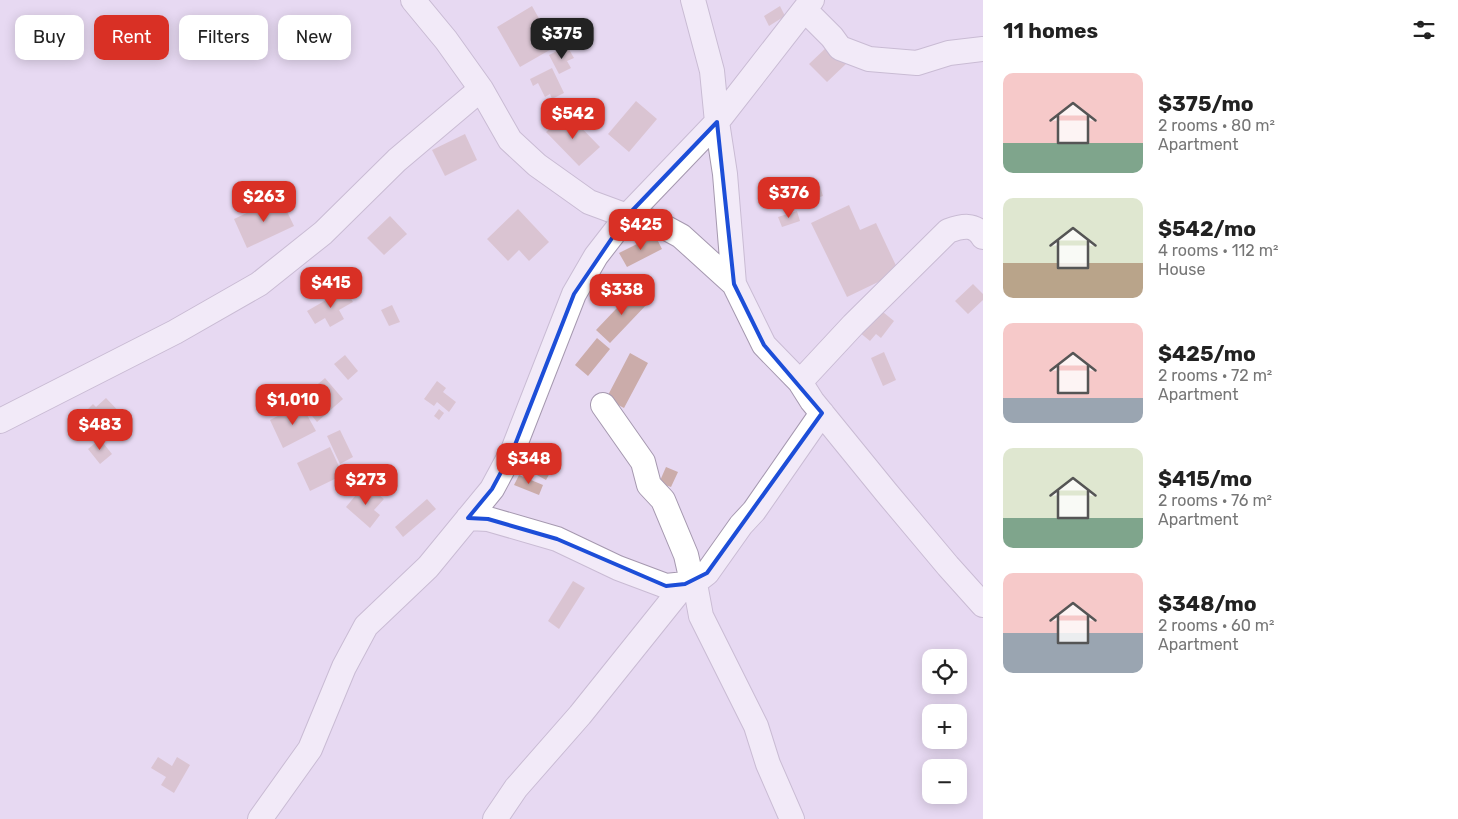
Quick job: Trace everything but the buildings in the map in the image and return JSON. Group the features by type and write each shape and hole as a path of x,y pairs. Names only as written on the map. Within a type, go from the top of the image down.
{"street":[{"path":"413,0 446,40 481,89 510,140 537,165 589,202 627,216 656,223 681,236 734,284"},
{"path":"694,0 712,71 725,174 734,284 764,346 800,382 822,413 948,566 983,604"},
{"path":"260,819 310,749 344,667 366,626 428,568 492,489 513,450 574,294 596,256 627,216 717,122 809,5 840,48 869,60 917,63 949,53 983,49"},
{"path":"0,422 174,332 259,284 323,233 397,160 481,89"},
{"path":"959,228 969,221 983,221"},
{"path":"800,382 853,325 948,231 970,226 983,237"},
{"path":"603,405 643,462 649,485 663,500 686,555 689,583 696,589 702,616 756,726 768,764 792,819"},
{"path":"468,518 488,519 557,538 618,568 666,586 689,583 698,580 707,572 741,525 754,511 822,413"},
{"path":"495,819 516,788 580,715 689,583"}],"highlighted area":[{"path":"717,122 734,284 764,345 822,413 707,573 685,584 666,586 557,539 488,519 468,518 492,489 513,450 574,294 627,216"}]}
